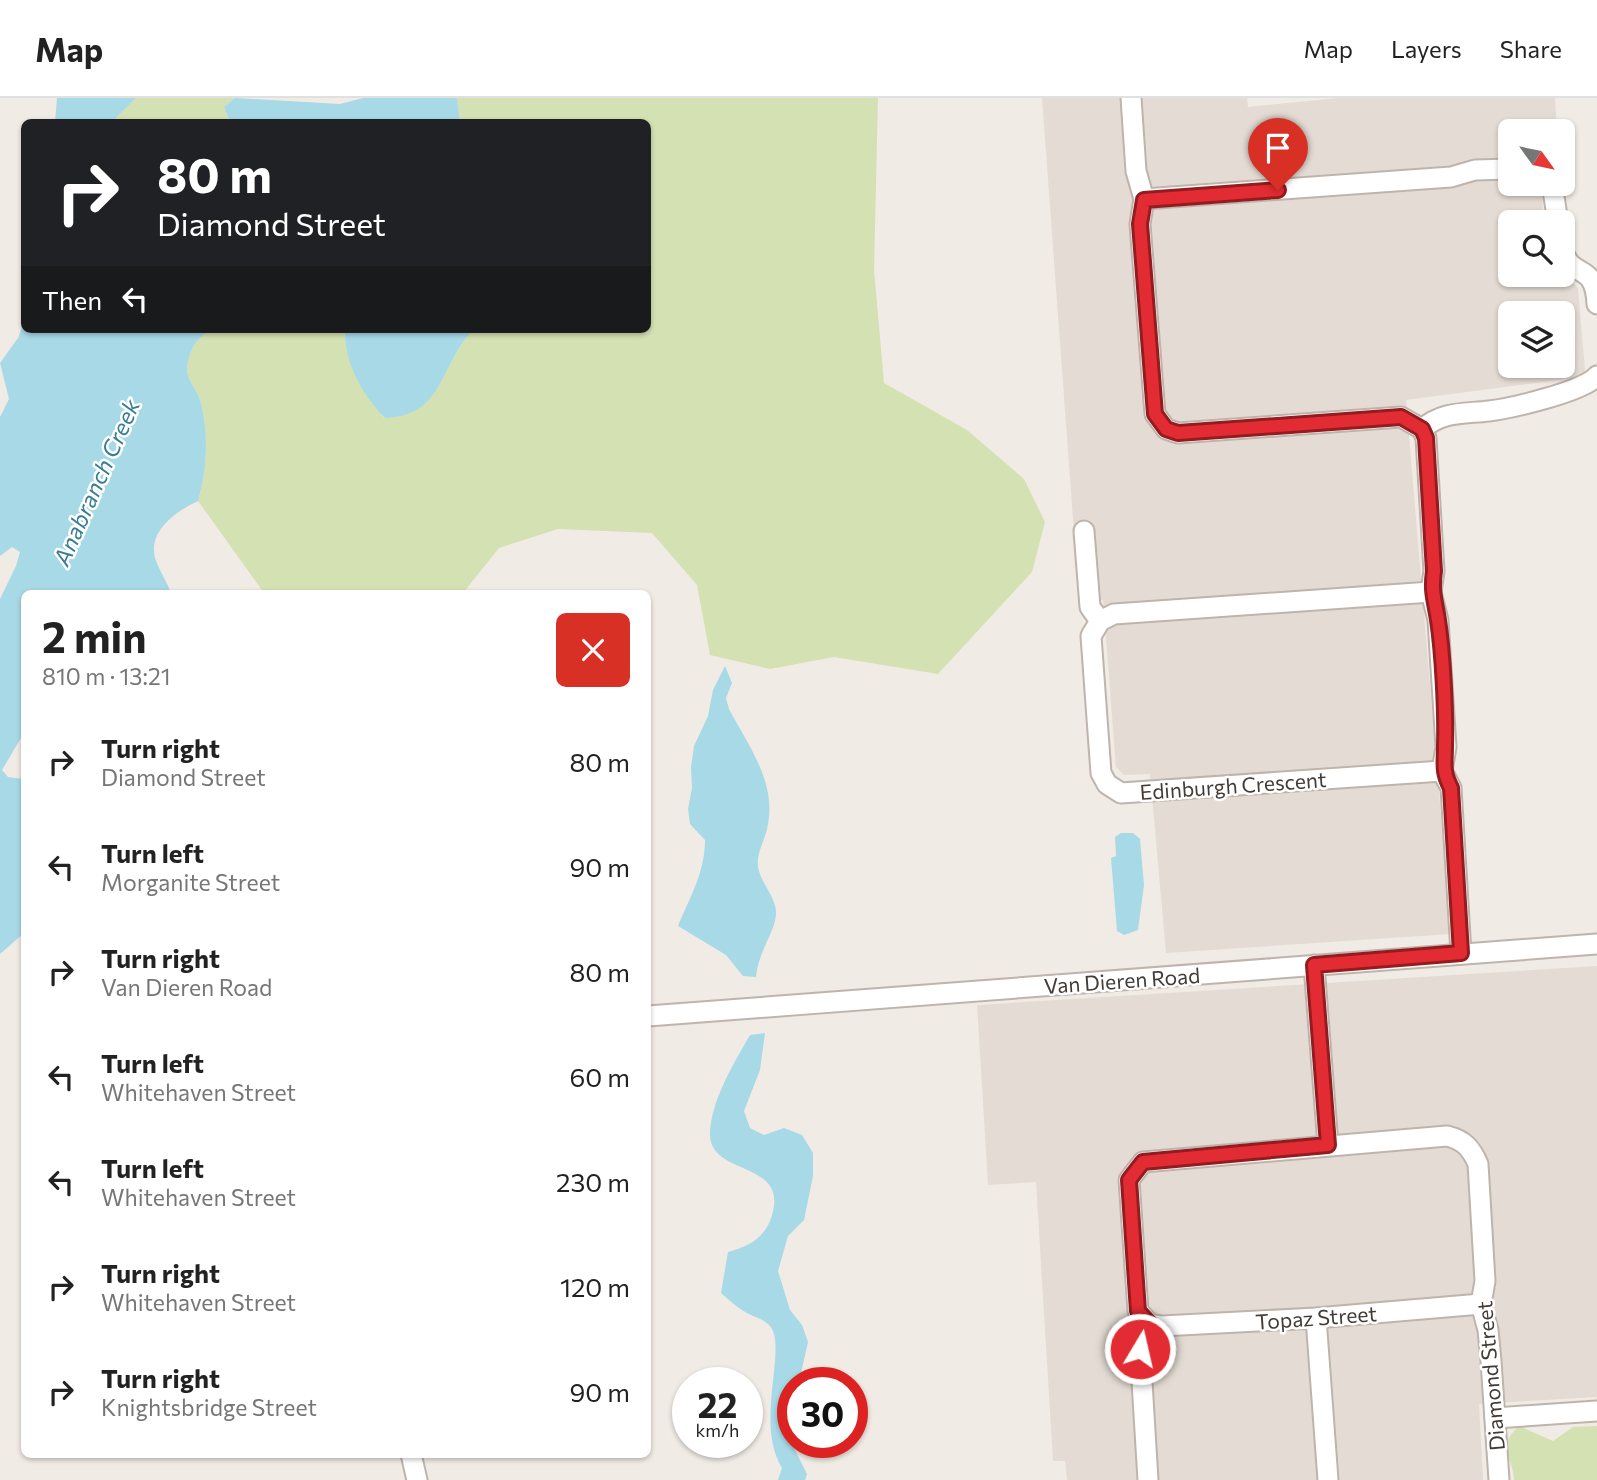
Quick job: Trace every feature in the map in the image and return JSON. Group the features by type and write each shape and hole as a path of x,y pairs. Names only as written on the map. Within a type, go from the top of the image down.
{"street":[{"path":"1131,98 1136,172 1144,200 1140,224 1155,414 1166,429 1178,433 1401,417 1422,429 1426,438 1434,571 1431,592 1438,620 1446,747 1442,772 1451,788 1461,953"},
{"path":"1144,200 1451,177 1475,170 1498,169"},
{"path":"1575,268 1588,275 1596,285 1597,304"},
{"path":"1422,429 1434,419 1451,413 1491,411 1580,388 1597,376"},
{"path":"1084,531 1090,607 1100,621 1114,614 1431,592"},
{"name":"Edinburgh Crescent","path":"1100,621 1091,636 1101,773 1107,784 1121,793 1442,772"},
{"name":"Van Dieren Road","path":"651,1016 1597,944"},
{"path":"1314,965 1328,1145"},
{"name":"Diamond Street","path":"1150,1324 1138,1311 1129,1180 1143,1162 1447,1136 1461,1140 1478,1164 1485,1281 1481,1304 1488,1330 1499,1480"},
{"name":"Topaz Street","path":"1150,1324 1162,1326 1316,1318 1481,1304"},
{"path":"1316,1318 1328,1480"},
{"path":"1148,1480 1140,1349 1150,1324"},
{"path":"1495,1418 1597,1411"},
{"path":"412,1458 417,1480"}],"shaded area":[{"path":"1042,98 1247,98 1248,107 1338,98 1555,98 1556,119 1498,119 1498,196 1542,196 1543,210 1498,210 1498,287 1575,287 1575,285 1578,288 1585,370 1581,377 1575,378 1575,301 1498,301 1498,378 1573,378 1406,400 1451,934 1166,953 1150,774 1124,775 1116,767 1103,600 1079,601"},
{"path":"1597,966 1597,1397 1479,1404 1483,1480 1067,1480 1065,1461 1053,1461 1036,1182 988,1185 977,1005"}],"green space":[{"path":"136,98 235,98 224,107 229,119 115,119"},
{"path":"457,98 878,98 874,270 884,383 967,430 1024,479 1045,522 1032,572 938,674 834,657 770,669 710,655 697,585 652,533 558,529 499,548 465,590 262,590 198,501 205,465 204,415 200,399 188,377 187,368 195,344 206,333 345,333 352,365 384,418 404,415 419,408 430,398 471,333 651,333 651,119 460,119"},
{"path":"1519,1426 1553,1441 1573,1427 1597,1426 1597,1480 1514,1480 1507,1446 1508,1440"}],"water":[{"path":"57,98 136,98 115,119 55,119"},
{"path":"235,98 340,104 363,98 457,98 460,119 229,119 224,107"},
{"name":"Anabranch Creek","path":"21,330 21,333 207,333 195,344 187,368 188,377 200,399 206,440 205,465 198,501 173,516 160,530 156,539 155,558 170,590 21,590 21,738 2,770 8,777 21,779 21,936 0,954 0,599 20,552 12,547 0,556 0,417 9,399 0,363"},
{"path":"345,333 471,333 430,398 405,415 385,418 356,377 345,342"},
{"path":"725,666 732,683 726,698 729,709 759,764 768,793 768,824 758,865 773,901 776,918 760,958 756,977 743,976 726,955 678,926 696,884 704,852 705,840 690,824 688,809 694,746 708,716 713,690"},
{"path":"1121,833 1133,833 1140,839 1144,885 1138,930 1124,935 1117,931 1111,858 1116,856 1115,837"},
{"path":"765,1033 760,1070 744,1111 750,1128 764,1135 784,1128 802,1135 813,1153 813,1176 804,1220 788,1236 778,1271 790,1310 802,1325 808,1342 802,1367 777,1367 777,1457 771,1430 775,1337 770,1326 764,1321 745,1312 721,1293 728,1252 747,1245 763,1233 770,1221 774,1201 771,1187 762,1178 723,1158 714,1148 710,1135 718,1096 750,1035"},
{"path":"778,1458 799,1458 807,1474 805,1480 778,1480 782,1468"}],"route":[{"path":"1140,1349 1150,1324 1138,1311 1129,1180 1135,1169 1143,1162 1328,1145 1314,965 1461,953 1451,788 1442,772 1446,747 1438,620 1431,592 1434,571 1426,438 1422,429 1411,420 1401,417 1178,433 1166,429 1155,414 1140,224 1144,214 1144,200 1278,190"}]}
